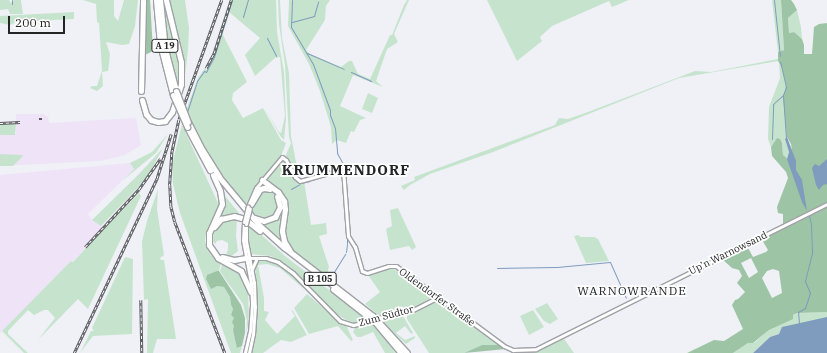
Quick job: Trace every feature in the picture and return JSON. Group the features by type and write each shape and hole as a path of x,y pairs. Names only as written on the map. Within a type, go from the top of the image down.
{"highway":[{"path":"141,91 144,0"},
{"name":"A 19","path":"156,0 162,52 175,93 187,125 214,175"},
{"name":"A 19","path":"160,0 165,49 175,93"},
{"path":"142,100 146,114 151,120 158,122 165,121 172,112 181,84 182,68 166,0"},
{"name":"A 19","path":"187,125 215,172 260,221 268,221 275,217 279,210 280,200 263,181"},
{"path":"214,175 220,191 222,204 210,229 208,241 215,255 240,271 252,292"},
{"name":"B 105","path":"214,175 237,207 260,231 286,254 369,318 387,335 401,353"},
{"path":"263,181 278,192 284,201 282,236 293,255"},
{"path":"249,208 260,190 264,188 270,189"},
{"name":"A 19","path":"249,208 272,238"},
{"path":"247,258 238,260 223,257 214,250 211,237 216,224 224,218 236,216 245,219 260,231"},
{"name":"B 105","path":"272,238 373,316 407,353"},
{"path":"224,261 234,263 247,258"}],"street":[{"name":"Oldendorfer Straße","path":"263,181 281,158 288,164 295,177 300,181 344,169 348,236 355,247 362,271 369,273 392,265 511,350"},
{"path":"245,353 251,324 252,292 243,240 249,208 263,181"},
{"name":"Up’n Warnowsand","path":"511,350 536,349 827,204"},
{"path":"245,223 247,258 252,274"},
{"path":"247,258 256,260 261,258"},
{"name":"Zum Südtor","path":"247,258 274,260 287,268 340,321 352,325 367,322 380,317 411,311 438,297"},
{"path":"249,353 255,316 252,274 253,264 256,260"}],"shaded area":[{"path":"16,114 45,114 45,116 48,116 49,123 136,118 141,145 125,155 100,161 0,166 0,135 16,134"},
{"path":"130,163 134,169 88,214 92,220 104,228 86,248 72,262 71,261 0,333 0,175"}],"green space":[{"path":"0,0 9,0 11,3 14,0 21,0 23,14 10,14 8,9 0,10"},
{"path":"83,0 114,0 114,16 118,21 124,0 138,0 135,26 129,44 122,45 106,42 110,54 108,71 102,72 103,86 97,91 90,88 92,86 97,86 102,71 99,23 97,22 96,4"},
{"path":"145,0 150,0 153,51 143,56"},
{"path":"162,0 185,0 189,28 188,50 185,76 180,96 168,49"},
{"path":"231,0 276,0 277,32 284,72 286,119 284,140 264,107 281,133 285,116 280,57 275,58 255,76 245,55 260,38 229,12 222,33 247,82 233,93 232,100 243,118 263,108 281,140 286,143 280,159 258,183 245,206 223,180 207,154 186,111 198,78 205,68 206,70 213,57"},
{"path":"278,0 280,0 282,38 289,73 291,136 299,178 285,157 291,143 289,137 285,65 279,24"},
{"path":"289,0 330,0 326,6 325,20 306,50 310,54 341,67 349,61 352,61 358,74 370,79 390,35 392,35 404,5 407,0 409,0 394,34 398,42 387,49 376,81 383,87 353,75 340,106 366,118 360,120 354,132 351,131 346,143 337,140 332,144 331,127 320,91 309,64 288,26"},
{"path":"487,0 629,0 612,7 609,1 552,26 540,37 542,41 517,61"},
{"path":"772,0 781,0 784,50 778,52"},
{"path":"781,0 791,0 797,10 788,18 789,33 794,32 802,39 804,54 812,54 814,27 819,24 827,23 827,202 783,224 783,214 778,213 777,207 788,178 786,172 772,156 771,147 777,138 780,139 782,143 783,155 791,162 793,157 791,144 787,137 783,98 786,85 782,68 778,61 778,52 784,50"},
{"path":"797,10 802,39 794,32 789,33 788,18"},
{"path":"74,12 74,19 16,22 10,25 0,23 0,16"},
{"path":"778,59 778,61 679,78 493,152 430,174 404,190 401,186 415,180 414,177 555,125 559,118 568,119 695,71 711,72"},
{"path":"779,64 782,67 786,85 784,93 787,137 785,139 789,152 787,159 788,162 783,155 782,143 777,138 771,147 768,139 769,107 780,78"},
{"path":"368,93 378,98 372,113 362,109"},
{"path":"16,123 15,135 0,135 0,125"},
{"path":"182,125 219,205 206,233 205,241 211,255 221,263 219,271 217,271 206,281 217,286 224,287 230,297 233,309 231,315 234,318 238,348 242,346 240,353 231,353 180,213 173,184 172,164"},
{"path":"168,134 156,153 122,181 134,169 130,163 152,152"},
{"path":"163,148 148,176 101,226 92,220 139,174"},
{"path":"0,154 23,156 13,166 0,166"},
{"path":"284,159 291,168 297,180 304,181 311,225 326,223 327,234 319,236 329,267 329,277 327,278 293,252 284,239 283,229 286,211 284,199 281,193 267,180 283,161 286,162"},
{"path":"266,184 279,194 283,202 281,231 286,247 259,222 272,221 282,208 279,195"},
{"path":"158,189 157,209 164,255 160,258 161,260 164,260 176,339 157,339 153,353 147,353 148,299 144,300 142,241"},
{"path":"261,190 269,190 276,195 279,203 272,218 260,220 250,213 251,206"},
{"path":"222,192 242,217 229,215 217,222 211,232 211,245 216,253 223,259 230,261 243,261 231,262 222,259 215,254 210,245 209,237 211,230 222,208"},
{"path":"139,193 141,196 88,309 78,299 38,340 55,318 48,310 44,310 34,315 28,310 8,331 8,334 28,353 24,353 2,331 71,261 73,262"},
{"path":"827,205 827,312 797,313 793,315 793,319 769,330 753,343 748,343 733,353 687,353 714,340 724,341 743,329 732,305 735,300 745,292 737,283 742,276 739,270 732,268 721,258 747,246 753,257 766,252 768,250 761,238","holes":["751,258 758,272 749,278 741,263","773,269 779,271 782,293 772,298 762,278 767,271"]},
{"path":"398,208 416,247 412,250 409,246 390,250 386,229 392,226 390,210"},
{"path":"231,218 237,220 236,236 238,251 229,258 226,256 228,243 222,240 217,241 215,244 212,240 216,227 225,219"},
{"path":"248,223 285,256 368,320 355,323 346,320 334,312 287,266 271,256 250,254 247,235"},
{"path":"579,235 580,237 594,237 598,239 609,261 586,263 574,236"},
{"path":"125,257 133,259 132,334 93,336 80,353 91,331 94,331 92,328"},
{"path":"260,260 272,262 282,266 291,273 304,289 280,268 267,264 258,265 264,298 264,311 269,312 265,320 277,334 295,316 291,310 293,311 307,335 291,342 281,340 263,353 250,353 257,312 255,264"},
{"path":"223,262 241,273 248,290 249,321 246,334 247,321 243,304 220,271"},
{"path":"391,267 434,298 409,310 389,312 378,315 365,304 380,292 368,275"},
{"path":"219,271 241,305 245,318 245,333 242,346 237,348 233,330 234,326 232,322 234,318 231,315 233,309 230,297 224,287 217,286 211,289 206,279 207,275"},
{"path":"307,294 338,321 346,325 353,340 351,341 338,326 309,334 294,308"},
{"path":"437,300 499,345 482,345 464,353 429,353 407,319 407,316"},
{"path":"547,303 558,319 550,324 544,321 535,309"},
{"path":"533,310 544,327 529,335 520,316"},
{"path":"827,312 827,323 786,331 783,327 779,334 770,337 753,353 733,353 748,343 754,343 769,330 797,313"},
{"path":"394,315 403,316 413,333 411,334 405,326 396,333 405,340 415,336 415,338 406,344 379,319"},
{"path":"372,323 384,336 395,353 385,353 373,332 357,337 353,332 355,328"},
{"path":"561,338 565,340 574,353 528,353"},
{"path":"482,345 499,345 506,349 464,353"}],"water":[{"path":"787,137 796,161 796,170 802,180 807,211 802,202 787,159 789,152 785,139"},
{"path":"827,159 827,184 823,185 819,190 816,185 812,168 815,164 819,166"},
{"path":"827,317 827,353 753,353 770,337 779,334 782,327"}],"waterway":[{"path":"187,112 197,81 204,71 206,72 214,57 232,0"},
{"path":"243,17 248,0"},
{"path":"292,0 291,27 313,64 330,110 330,115 335,128 337,153 343,164"},
{"path":"774,0 780,56"},
{"path":"292,22 314,16 318,2"},
{"path":"267,38 276,56"},
{"path":"307,53 344,69"},
{"path":"772,139 773,104 783,95 786,87 780,62"},
{"path":"351,72 371,81"},
{"path":"783,95 786,138"},
{"path":"322,177 332,173"},
{"path":"312,180 318,178"},
{"path":"301,183 310,181"},
{"path":"291,189 300,184"},
{"path":"799,323 798,312 805,308 810,293 805,281 812,252 811,224 809,215"},
{"path":"347,238 347,243"},
{"path":"346,252 347,244"},
{"path":"332,275 345,254"},
{"path":"497,268 557,267 610,262 626,298"}],"railway":[{"path":"222,0 179,120 172,154 170,185 171,206 175,222 225,353"},
{"path":"206,68 214,53 231,0"},
{"path":"0,123 20,122"},
{"path":"74,353 157,178 171,134"},
{"path":"85,247 139,189 160,159"},
{"path":"141,300 142,353"}],"district":[{"name":"KRUMMENDORF","path":"346,170"},
{"name":"WARNOWRANDE","path":"632,291"}]}
